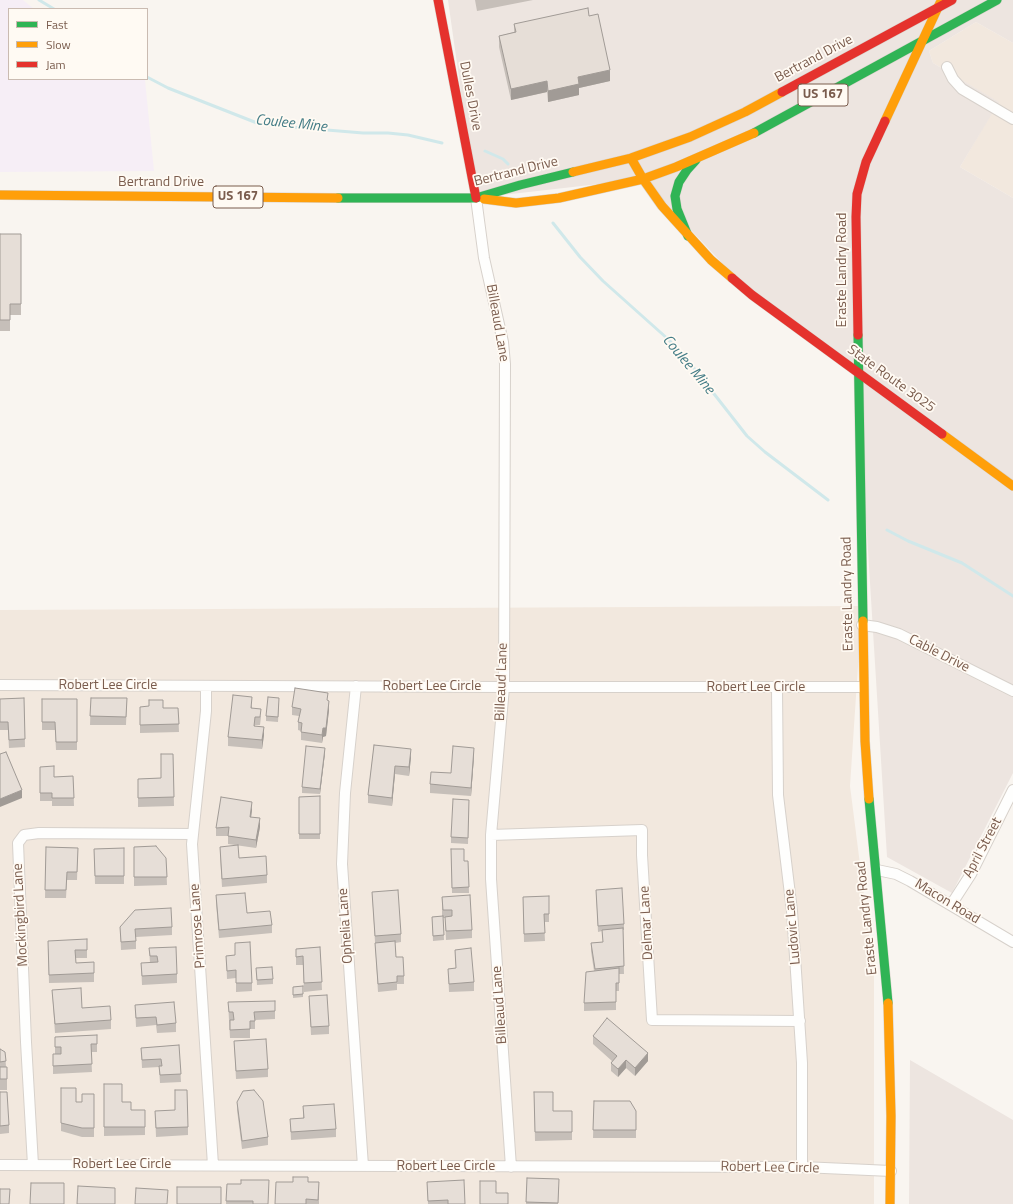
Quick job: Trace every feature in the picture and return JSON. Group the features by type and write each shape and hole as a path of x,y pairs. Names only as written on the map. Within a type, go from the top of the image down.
{"main road":[{"name":"Dulles Drive","path":"438,0 476,198"},
{"name":"Bertrand Drive","path":"0,195 476,198 520,185 631,158 690,137 723,123 939,4 952,0"},
{"name":"US 167","path":"476,198 516,203 559,198 643,179 697,158 756,132 997,0"},
{"name":"Eraste Landry Road","path":"890,1204 889,1004 877,870 869,802 863,687 856,217 857,194 862,174 872,148 939,4"},
{"name":"State Route 3025","path":"631,158 643,179 662,206 711,260 752,295 1013,486"},
{"path":"688,236 677,209 675,196 679,182 686,170 697,158"}],"street":[{"path":"947,67 953,79 962,89 1013,119"},
{"name":"Billeaud Lane","path":"476,198 484,258 503,342 505,364 504,687 491,835 492,879 510,1167"},
{"name":"Cable Drive","path":"862,625 877,627 899,634 1013,691"},
{"name":"Robert Lee Circle","path":"0,685 863,687"},
{"name":"Primrose Lane","path":"206,686 206,711 192,844 213,1165"},
{"name":"Ophelia Lane","path":"356,686 345,793 342,864 363,1166"},
{"name":"Ludovic Lane","path":"777,688 778,795 792,911 800,1021 802,1063 802,1167"},
{"name":"April Street","path":"951,905 970,874 1013,790"},
{"name":"Delmar Lane","path":"491,835 642,830 642,856 652,1020 800,1021"},
{"name":"Mockingbird Lane","path":"33,1165 26,1042 18,842 24,835 34,833 193,834"},
{"name":"Macon Road","path":"877,870 896,874 910,880 1013,942"},
{"name":"Robert Lee Circle","path":"0,1165 802,1167 891,1171"}],"shaded area":[{"path":"0,0 23,0 33,8 8,8 8,80 145,80 154,171 0,172"},
{"path":"448,0 1013,0 1013,43 976,22 929,51 933,63 999,102 960,167 1013,198 1013,773 952,893 887,857 857,373 752,295 643,179 476,198"},
{"path":"976,22 1013,43 1013,198 960,167 998,102 933,63 929,51"},
{"path":"862,606 850,786 874,974 874,1204 0,1204 0,610"},
{"path":"910,1060 1013,1120 1013,1204 909,1204"}],"building":[{"path":"588,8 589,16 598,14 610,70 578,77 579,84 548,91 547,81 511,89 499,36 516,32 514,24"},
{"path":"0,234 21,234 21,304 10,304 10,320 0,320"},
{"path":"295,688 328,693 327,700 329,701 326,728 323,728 322,735 301,732 302,723 298,722 301,709 292,707"},
{"path":"233,695 252,697 251,708 261,709 260,717 255,717 254,726 264,727 262,740 228,737"},
{"path":"268,697 279,698 278,717 266,716"},
{"path":"24,698 25,739 9,740 8,722 0,722 0,699"},
{"path":"91,698 127,698 126,717 90,716"},
{"path":"42,699 77,699 77,742 56,742 55,722 42,722"},
{"path":"149,700 163,700 163,708 178,708 179,724 140,725 140,707 149,706"},
{"path":"374,745 411,749 409,767 395,766 392,798 368,795"},
{"path":"306,746 325,748 320,789 302,787"},
{"path":"453,746 474,748 471,788 430,784 431,772 451,773"},
{"path":"6,752 22,790 0,799 0,754"},
{"path":"161,754 173,754 174,797 138,798 138,779 161,778"},
{"path":"54,766 54,777 73,776 74,798 52,798 52,793 40,793 40,767"},
{"path":"320,796 320,834 299,834 299,797"},
{"path":"221,797 252,802 250,817 260,818 256,840 228,836 229,827 216,828"},
{"path":"453,799 469,800 468,838 451,837"},
{"path":"238,845 239,858 266,856 267,875 222,879 220,847"},
{"path":"156,846 166,858 167,877 134,877 134,847"},
{"path":"46,847 78,848 77,872 67,872 66,890 45,890"},
{"path":"124,848 124,876 95,876 94,849"},
{"path":"451,849 464,849 464,861 468,861 469,887 452,888"},
{"path":"622,888 624,924 598,926 596,890"},
{"path":"398,890 401,934 375,936 372,892"},
{"path":"245,893 247,913 270,911 272,925 219,930 216,895"},
{"path":"470,895 472,930 446,931 445,917 452,916 452,910 443,910 442,897"},
{"path":"549,896 549,914 544,914 545,933 524,934 523,897"},
{"path":"171,908 172,927 135,929 136,941 121,942 120,927 135,910"},
{"path":"443,916 444,935 433,936 432,917"},
{"path":"623,928 624,966 595,969 591,943 603,942 602,930"},
{"path":"87,939 87,950 75,950 76,963 94,962 94,973 49,975 48,941"},
{"path":"395,941 396,957 403,957 404,976 397,976 397,982 378,984 375,943"},
{"path":"250,942 252,983 236,983 236,970 227,971 226,956 235,955 235,943"},
{"path":"176,947 177,974 142,976 141,963 158,962 157,956 150,956 149,948"},
{"path":"320,947 322,982 304,983 303,956 296,957 296,949"},
{"path":"471,948 474,982 449,984 448,969 456,968 455,950"},
{"path":"272,967 273,979 257,980 256,968"},
{"path":"619,968 619,983 616,983 616,1002 584,1003 586,972"},
{"path":"303,986 303,994 293,995 293,987"},
{"path":"81,988 82,1008 110,1006 111,1020 55,1024 52,990"},
{"path":"327,995 329,1026 311,1027 309,996"},
{"path":"275,1001 275,1011 254,1012 255,1021 250,1021 250,1029 230,1030 230,1020 234,1020 233,1012 229,1012 228,1002"},
{"path":"174,1002 176,1023 157,1025 156,1017 136,1018 135,1005"},
{"path":"607,1018 648,1053 635,1068 626,1060 618,1069 611,1063 617,1056 593,1036"},
{"path":"97,1035 97,1044 91,1044 92,1064 53,1066 53,1054 61,1054 61,1047 55,1047 55,1037"},
{"path":"266,1039 268,1069 236,1071 234,1041"},
{"path":"179,1045 181,1074 160,1075 159,1066 162,1066 161,1059 142,1060 141,1048"},
{"path":"0,1049 5,1052 6,1061 0,1062"},
{"path":"0,1067 7,1067 7,1079 0,1079"},
{"path":"104,1084 122,1084 122,1102 131,1102 131,1110 145,1110 145,1127 104,1127"},
{"path":"61,1088 76,1088 76,1102 82,1102 82,1094 94,1094 94,1128 82,1128 61,1123"},
{"path":"175,1090 187,1090 188,1127 156,1128 155,1111 175,1110"},
{"path":"254,1090 263,1101 268,1137 242,1141 237,1102 243,1091"},
{"path":"0,1092 7,1092 9,1125 0,1126"},
{"path":"534,1092 553,1092 553,1111 572,1111 572,1132 535,1132"},
{"path":"594,1101 630,1101 636,1111 636,1130 593,1130"},
{"path":"334,1104 336,1129 291,1132 290,1119 304,1118 303,1106"},
{"path":"293,1177 308,1177 308,1182 319,1182 318,1200 306,1199 306,1204 275,1204 276,1182 293,1182"},
{"path":"527,1178 559,1179 558,1203 526,1202"},
{"path":"241,1180 269,1180 268,1204 253,1204 253,1201 226,1201 227,1184 241,1184"},
{"path":"464,1180 465,1204 448,1204 448,1200 428,1201 427,1182"},
{"path":"480,1181 496,1181 496,1193 508,1193 508,1204 480,1204"},
{"path":"31,1183 64,1183 64,1204 30,1204"},
{"path":"78,1186 115,1188 115,1204 77,1204"},
{"path":"177,1187 221,1187 221,1204 177,1204"},
{"path":"136,1188 168,1190 167,1204 135,1204"},
{"path":"0,1189 10,1189 9,1204 0,1204"}],"waterway":[{"name":"Coulee Mine","path":"39,0 52,8"},
{"name":"Coulee Mine","path":"148,78 168,88 257,123 363,133 408,135 442,143"},
{"name":"Coulee Mine","path":"485,151 503,159 508,164"},
{"name":"Coulee Mine","path":"553,223 580,257 603,281 669,340 693,367 747,436 765,452 828,500"},
{"name":"Coulee Mine","path":"887,530 908,541 962,563 1013,596"}],"traffic: fast":[{"path":"754,133 997,0"},
{"path":"688,236 677,209 675,196 679,182 696,160"},
{"path":"338,198 476,198 573,172"},
{"path":"858,335 863,621"},
{"path":"869,799 888,1003"}],"traffic: slow":[{"path":"885,121 940,3"},
{"path":"573,172 631,158 690,137 745,112 782,92"},
{"path":"484,199 516,203 559,198 643,179 676,167 754,133"},
{"path":"631,158 643,179 662,206 711,260 732,278"},
{"path":"0,195 338,198"},
{"path":"942,434 1013,486"},
{"path":"863,621 865,741 869,799"},
{"path":"888,1003 891,1116 890,1204"}],"traffic: jam":[{"path":"438,0 476,198"},
{"path":"782,92 952,0"},
{"path":"858,335 857,194 866,162 885,121"},
{"path":"732,278 752,295 942,434"}]}
